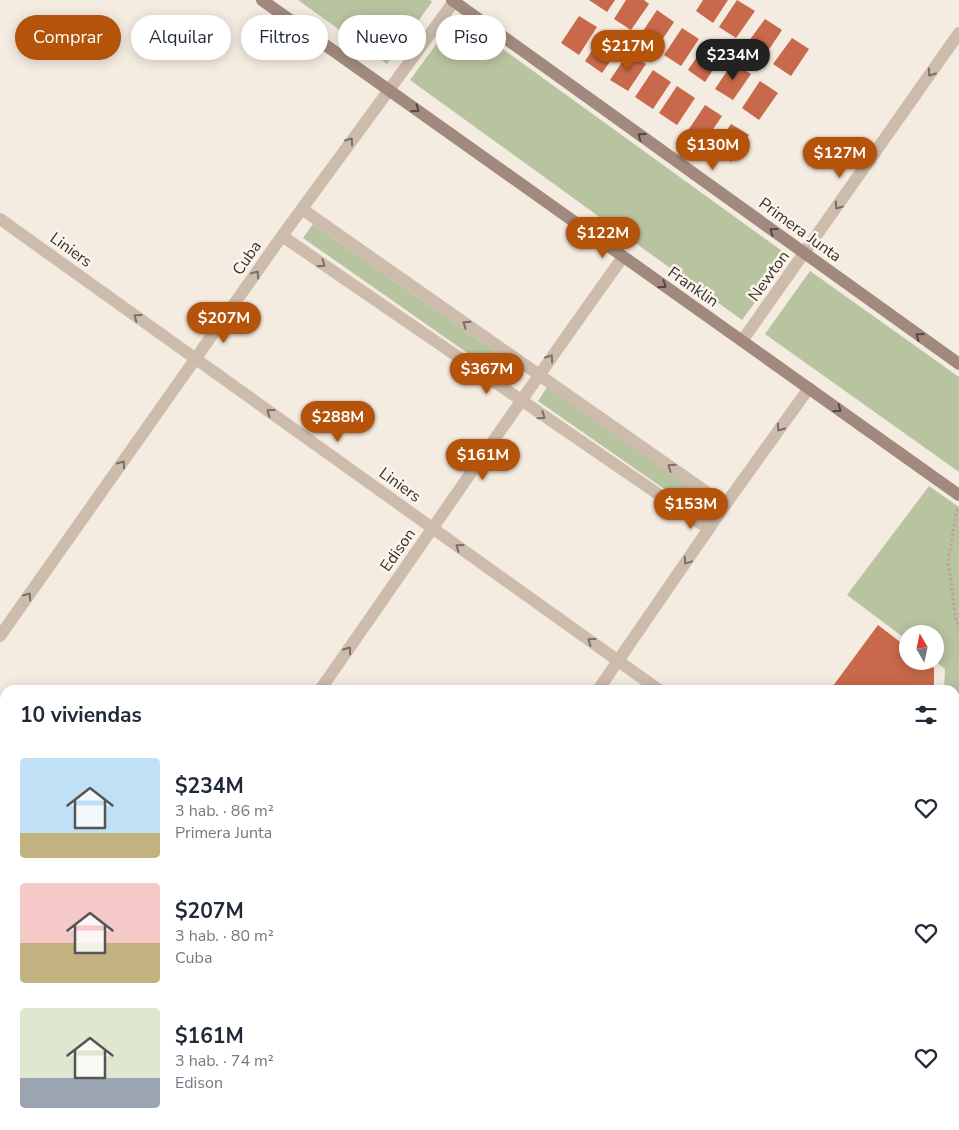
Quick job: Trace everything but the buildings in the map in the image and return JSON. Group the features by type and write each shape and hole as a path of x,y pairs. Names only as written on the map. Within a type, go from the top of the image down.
{"street":[{"name":"Franklin","path":"262,0 959,495"},
{"name":"Cuba","path":"0,636 282,236 454,0"},
{"name":"Primera Junta","path":"454,0 959,364"},
{"name":"Newton","path":"742,341 959,33"},
{"path":"302,209 725,504"},
{"name":"Liniers","path":"0,219 652,685"},
{"path":"282,236 709,529"},
{"name":"Edison","path":"324,685 434,529 538,375 623,257"},
{"path":"602,685 725,504 809,388"}],"path":[{"path":"959,502 948,561 956,621 959,626"}],"green space":[{"path":"298,0 430,0 432,2 423,15 338,15 338,29 328,22 328,15 319,15"},
{"path":"436,45 436,60 506,60 506,51 789,256 742,320 410,80"},
{"path":"381,60 390,60 387,64"},
{"path":"313,224 516,366 506,380 303,238"},
{"path":"810,271 959,377 959,472 765,334"},
{"path":"547,387 703,495 693,509 538,401"},
{"path":"929,486 959,507 959,685 944,685 944,625 899,625 899,634 847,595"}]}
